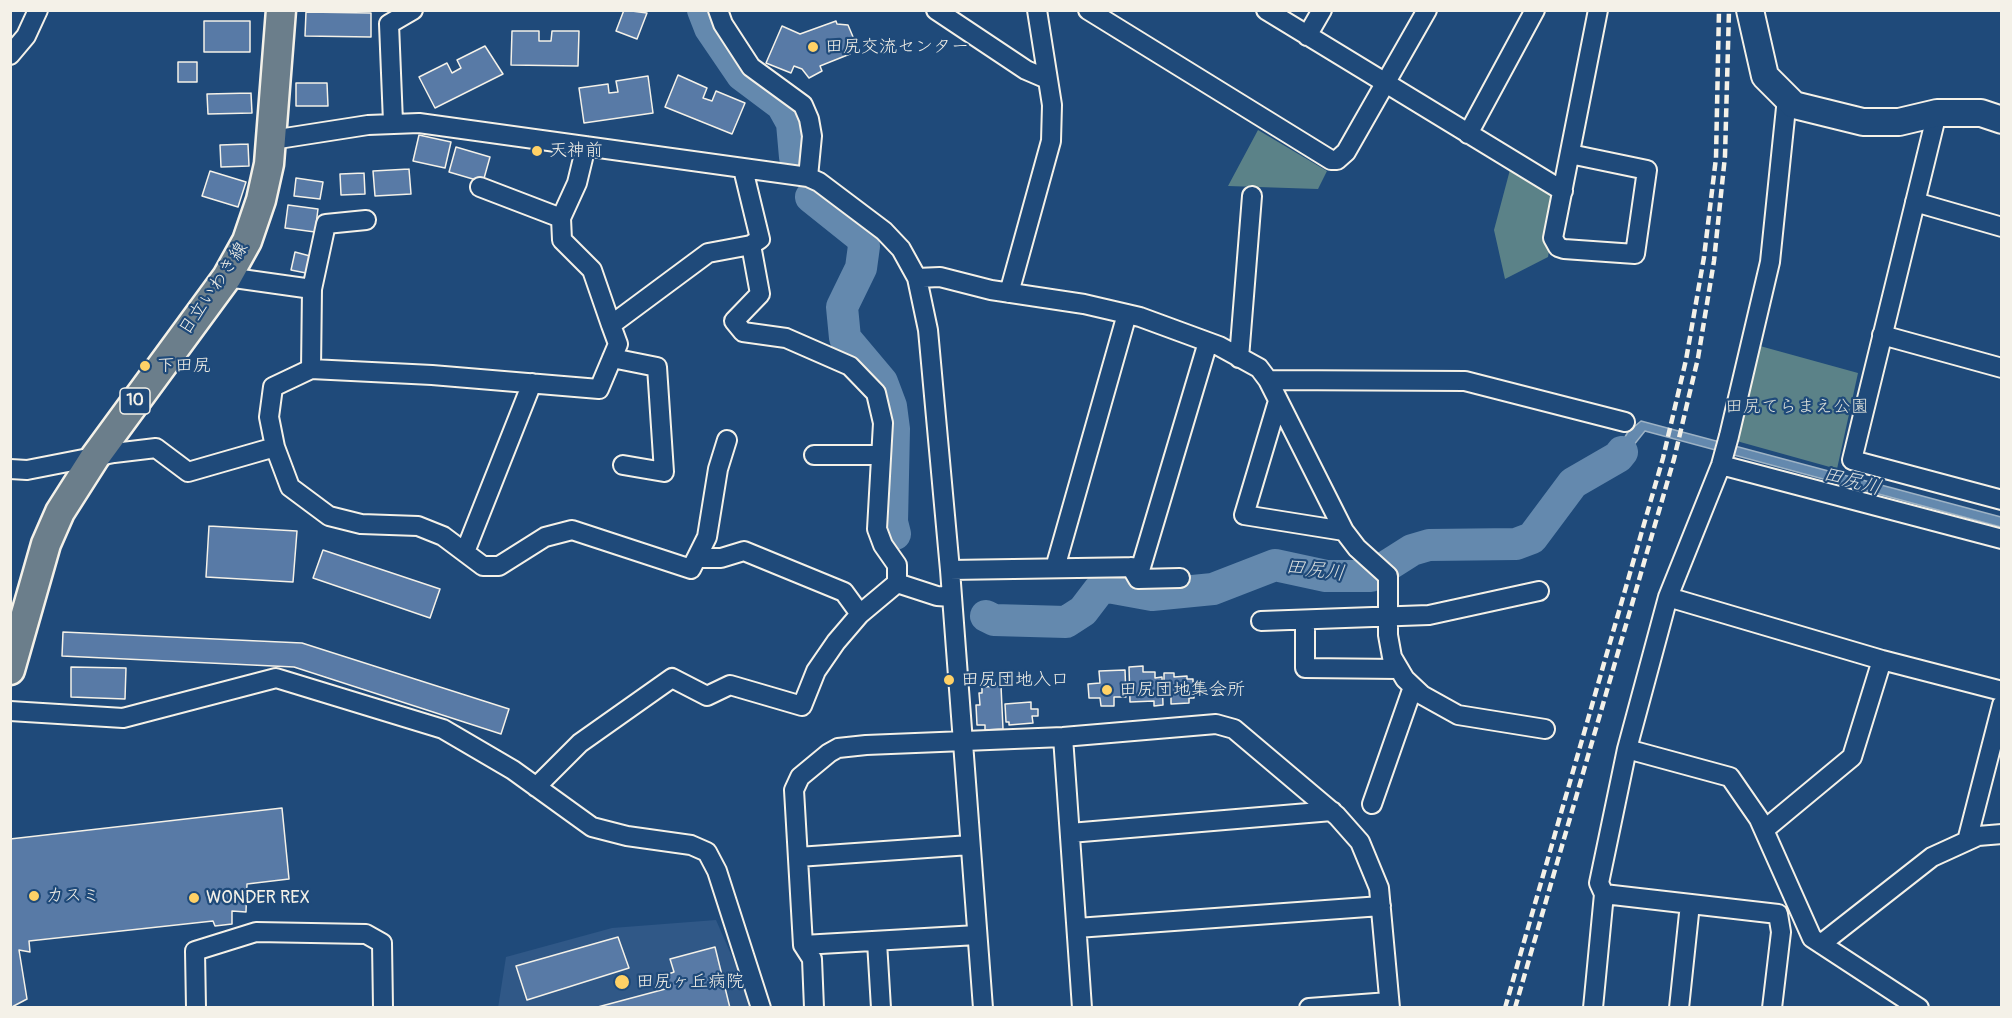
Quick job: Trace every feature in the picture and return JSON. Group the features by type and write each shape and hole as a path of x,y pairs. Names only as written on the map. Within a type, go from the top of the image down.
{"main road":[{"name":"日立いわき線","path":"10,670 46,544 60,512 95,457 226,276 247,241 266,182 272,141 281,10"}],"street":[{"path":"10,55 26,36 38,10"},
{"path":"393,122 389,24 413,10"},
{"path":"718,10 723,24 752,67 803,105 809,119 812,136 808,177"},
{"path":"936,10 1026,70 1047,79"},
{"path":"1009,293 1052,141 1052,105 1037,10"},
{"path":"1088,10 1331,160 1337,160 1346,152 1427,10"},
{"path":"1266,10 1563,191"},
{"path":"1307,36 1322,10"},
{"path":"1468,134 1535,10"},
{"path":"1570,154 1647,170 1635,254 1558,247 1553,238 1598,10"},
{"path":"1750,10 1765,76 1794,105 1823,114 1863,122 1899,122 1937,113 1981,113 2001,120"},
{"path":"1593,1008 1604,894 1599,883 1627,749 1668,597 1724,455 1770,262 1787,98"},
{"path":"1937,113 1852,460 2001,500"},
{"path":"272,141 393,122 419,123 808,177 819,182 884,231 910,262 917,278 928,330 964,741 983,1008"},
{"path":"586,146 577,183 561,218 562,240 592,270 618,344 599,389 311,369 273,387 269,417 275,447 290,487 329,516 361,524 418,526 443,536 483,566 499,566 544,537 572,530 691,569 707,537 718,469 727,440"},
{"path":"612,325 708,254 751,245 760,239 743,169"},
{"path":"480,187 561,218"},
{"path":"1239,358 1252,196"},
{"path":"1915,202 2001,227"},
{"path":"311,369 312,289 326,224 366,220"},
{"path":"751,245 760,294 734,321 743,332 786,338 850,366 876,393 883,423 877,529 883,544 897,565 897,583"},
{"path":"226,276 312,289"},
{"path":"917,278 940,277 1009,293 1084,304 1127,314 1161,323 1208,342 1259,368 1268,380 1344,531 1357,548 1383,571 1392,657 1398,669 1413,687 1458,715 1545,729"},
{"path":"1055,568 1127,314"},
{"path":"1882,335 2001,368"},
{"path":"950,570 1141,567 1208,342"},
{"path":"612,358 657,367 664,472 623,465"},
{"path":"1268,380 1465,381 1625,422"},
{"path":"465,552 532,383"},
{"path":"1278,401 1244,515 1344,531"},
{"path":"10,469 27,470 156,448 189,472 275,447"},
{"path":"814,455 881,455"},
{"path":"1724,455 2001,539"},
{"path":"697,558 721,558 744,550 844,592 860,614"},
{"path":"1131,567 1138,579 1180,578"},
{"path":"897,583 937,596 952,597"},
{"path":"536,787 580,743 672,678 706,696 730,685 802,706 816,671 860,614 897,583"},
{"path":"1261,621 1429,615 1539,591"},
{"path":"1668,597 1882,660 2001,691"},
{"path":"1305,620 1305,668 1398,669"},
{"path":"1764,830 1852,757 1882,660"},
{"path":"10,711 123,718 276,678 443,729 469,742 592,827 627,836 691,845 707,852 717,871 761,1008"},
{"path":"1372,804 1413,687"},
{"path":"1966,841 2001,705"},
{"path":"814,1008 812,960 803,945 794,790 800,777 829,753 838,748 866,745 1064,737 1216,724 1227,725 1234,729 1332,811 1350,829 1366,852 1376,875 1381,906 1389,1005 1309,1008"},
{"path":"1064,737 1082,1008"},
{"path":"1627,749 1730,777 1764,830 1812,939 1919,1008"},
{"path":"1070,833 1332,811"},
{"path":"1821,944 1932,857 1978,836 2001,834"},
{"path":"798,856 970,845"},
{"path":"1604,894 1778,914 1781,932 1772,1008"},
{"path":"1679,1008 1690,904"},
{"path":"1077,928 1381,906"},
{"path":"196,1008 195,951 256,932 366,934 382,943 383,1008"},
{"path":"803,945 977,935"},
{"path":"877,942 881,1008"}],"shaded area":[{"name":"田尻ヶ丘病院","path":"716,920 754,1007 498,1008 506,957 612,928"}],"green space":[{"path":"1258,130 1327,171 1318,189 1228,186"},
{"path":"1511,166 1559,193 1548,257 1505,279 1494,230"},
{"name":"田尻てらまえ公園","path":"1760,346 1858,373 1837,469 1733,440"}],"water":[{"path":"1641,421 2001,517 2001,527 1645,431 1621,461 1590,482 1584,472 1615,453 1628,432"}],"building":[{"path":"624,10 647,13 637,39 616,31"},
{"path":"306,12 371,13 371,37 305,36"},
{"path":"204,21 250,21 250,52 204,52"},
{"name":"田尻交流センター","path":"836,21 837,24 848,25 856,44 849,49 850,54 820,66 822,71 809,78 802,69 794,66 791,73 766,63 782,26 800,34"},
{"path":"512,31 539,31 539,41 551,41 552,31 579,31 578,66 511,65"},
{"path":"485,46 503,74 435,108 419,77 447,63 452,73 461,68 457,60"},
{"path":"178,62 197,62 197,82 178,82"},
{"path":"678,75 707,88 703,98 712,101 716,91 745,103 732,134 665,107"},
{"path":"648,76 653,113 584,123 579,88 608,84 609,93 618,92 616,81"},
{"path":"296,83 327,83 328,106 296,106"},
{"path":"251,93 252,113 208,114 207,94"},
{"path":"419,135 451,142 445,168 413,161"},
{"path":"248,144 249,166 221,167 220,145"},
{"path":"456,147 490,157 483,182 449,172"},
{"path":"409,169 411,194 375,196 373,171"},
{"path":"210,171 246,182 238,207 202,196"},
{"path":"364,173 365,194 341,195 340,174"},
{"path":"296,178 323,182 320,199 294,196"},
{"path":"288,205 318,209 315,232 285,228"},
{"path":"295,252 310,256 306,273 291,270"},
{"path":"209,526 297,531 293,582 206,577"},
{"path":"323,550 440,589 430,618 313,578"},
{"path":"63,632 302,643 509,709 501,734 294,667 62,656"},
{"path":"1143,666 1143,672 1155,672 1155,678 1162,677 1163,705 1154,706 1154,701 1130,702 1129,667"},
{"path":"71,667 126,668 125,699 71,697"},
{"name":"田尻団地集会所","path":"1125,670 1126,697 1114,697 1114,706 1101,706 1100,698 1089,698 1088,684 1100,683 1099,671"},
{"path":"1164,673 1174,673 1174,677 1187,676 1187,679 1193,679 1193,682 1202,682 1202,695 1189,698 1189,703 1171,704 1171,681 1164,681"},
{"path":"1001,686 1003,729 985,730 985,725 977,725 976,705 980,705 979,693 982,693 982,687"},
{"path":"1031,702 1031,709 1038,709 1038,716 1032,716 1033,723 1009,725 1009,722 1006,722 1005,704"},
{"path":"282,808 289,879 247,884 246,912 232,911 232,924 215,926 213,921 29,941 30,952 19,950 27,999 10,1008 10,839"},
{"path":"618,937 629,968 527,1000 516,966"},
{"path":"715,947 730,1008 594,1008 669,988 666,975 674,972 670,959"}],"waterway":[{"name":"田尻川","path":"703,10 710,28 742,75 782,105 792,123 795,157"},
{"name":"田尻川","path":"811,197 861,237 864,246 861,268 842,307 845,338 882,382 891,406 894,429 892,522 895,534"},
{"name":"田尻川","path":"986,616 994,620 1066,622 1083,611 1099,590 1108,587 1152,595 1213,589 1275,565 1326,576 1371,576 1412,550 1429,545 1516,544 1532,538 1573,483 1618,457 1622,452"}],"railway":[{"path":"1505,1008 1663,458 1686,360 1704,257 1716,158 1719,10"},
{"path":"1515,1008 1674,459 1698,358 1714,261 1725,156 1729,10"}],"place":[{"name":"田尻交流センター","path":"813,47"},
{"name":"天神前","path":"537,151"},
{"name":"下田尻","path":"145,366"},
{"name":"田尻団地入口","path":"949,680"},
{"name":"田尻団地集会所","path":"1107,690"},
{"name":"カスミ","path":"34,896"},
{"name":"WONDER REX","path":"194,898"},
{"name":"田尻ヶ丘病院","path":"622,982"}]}
